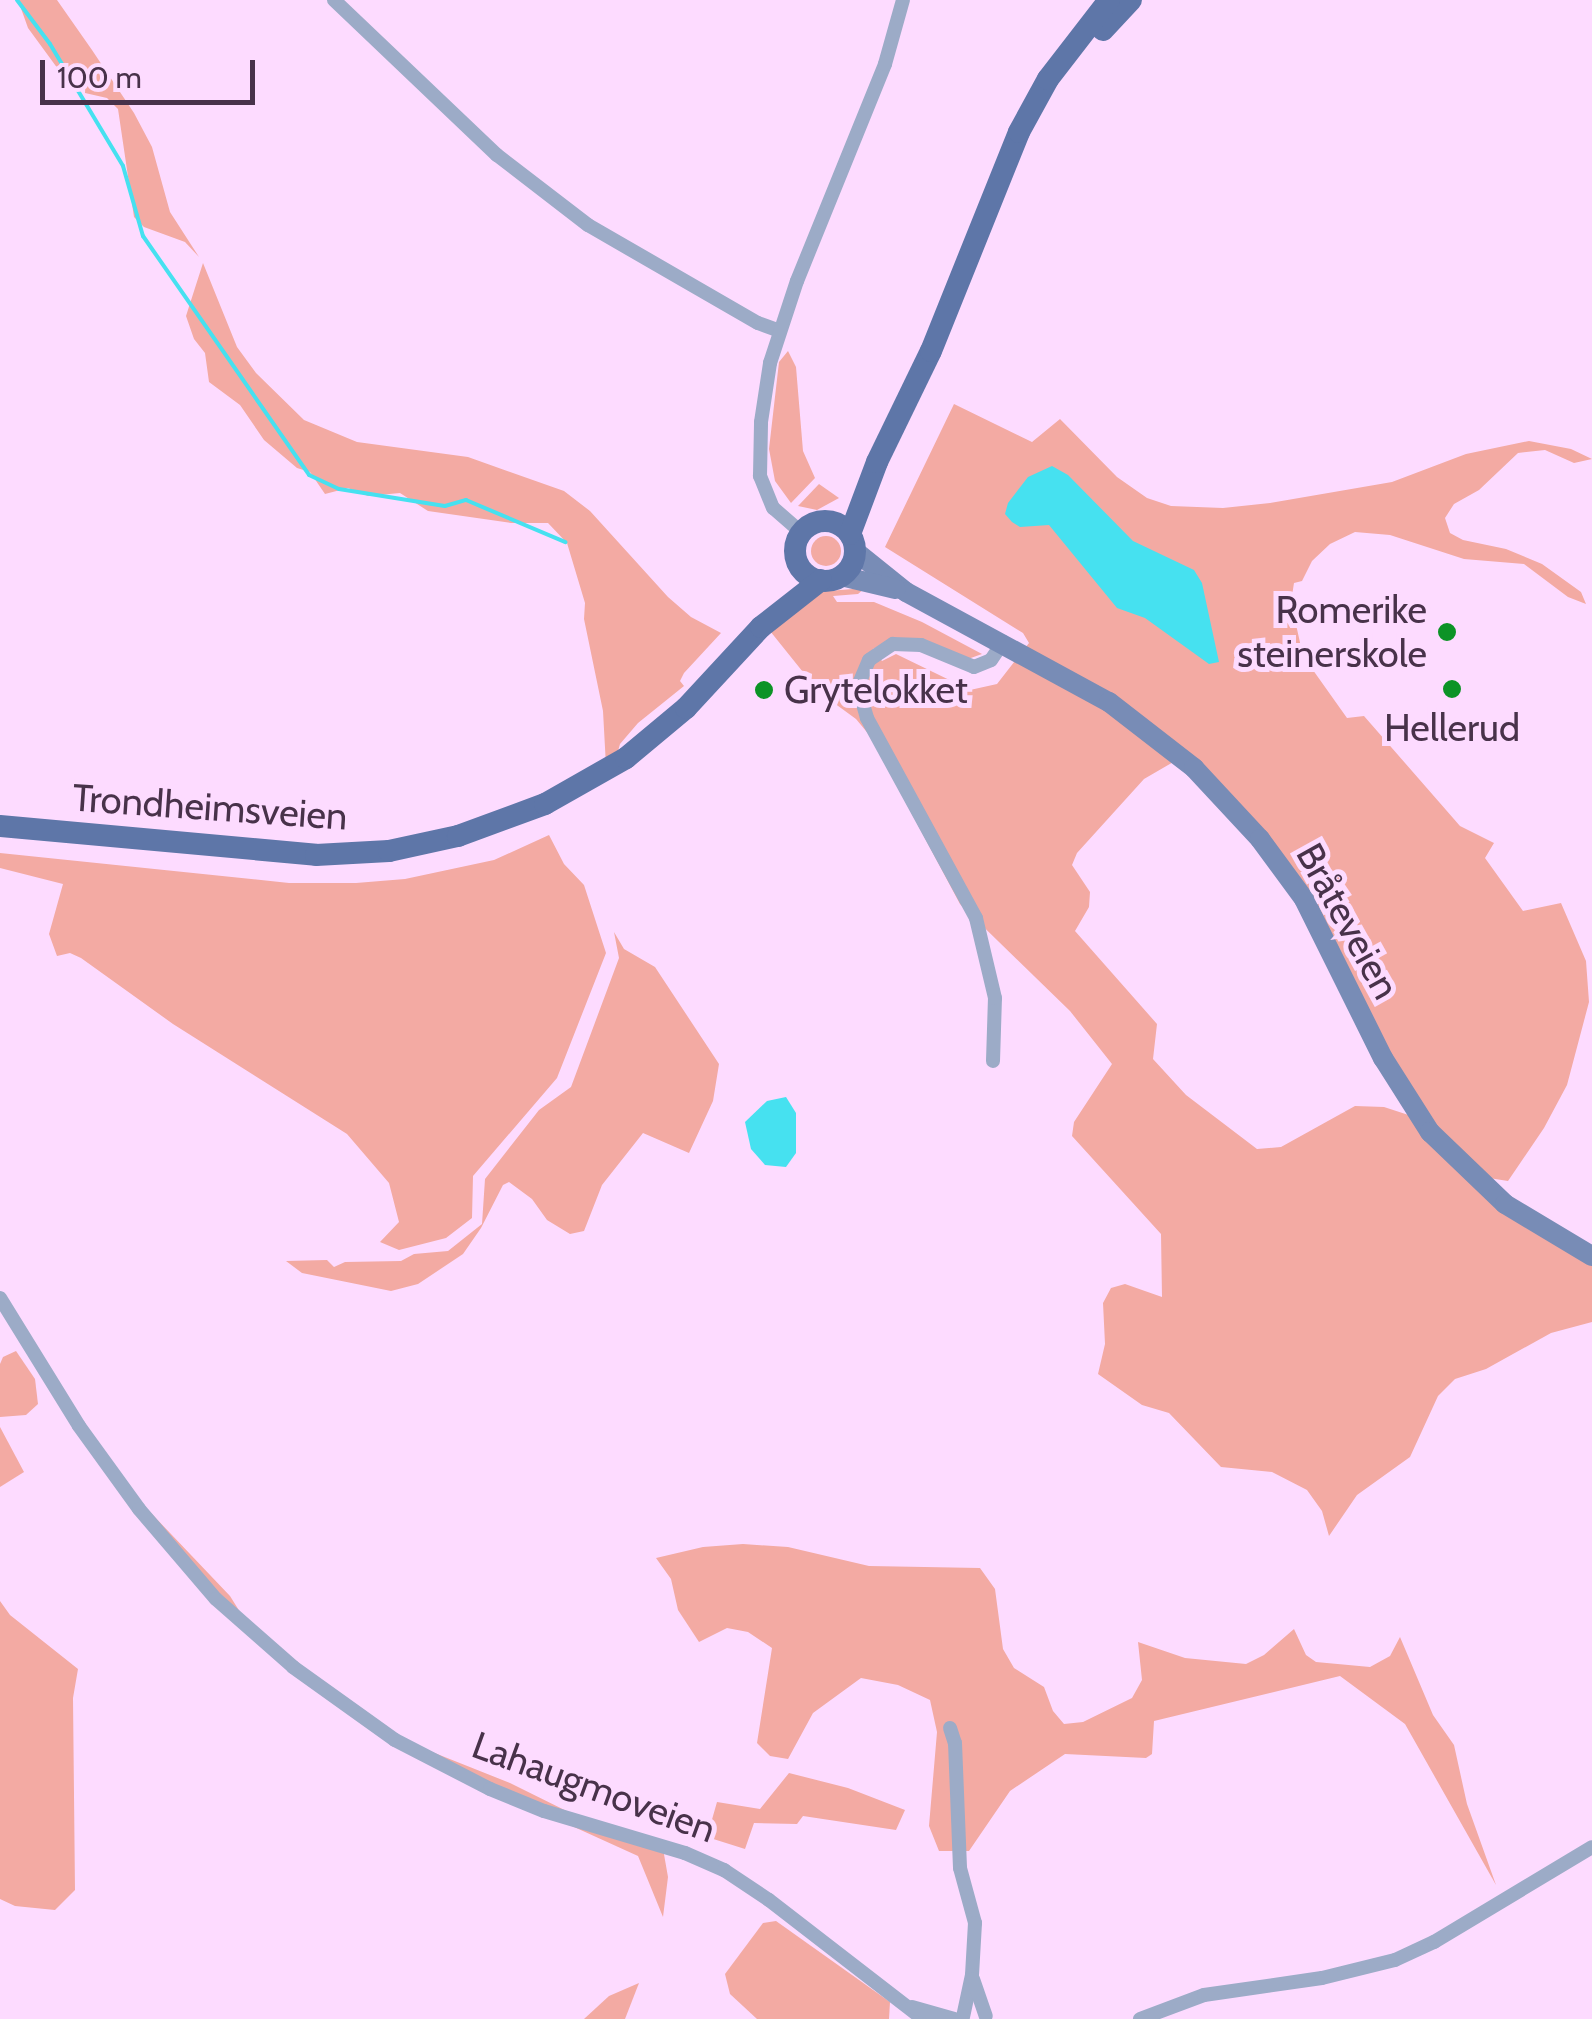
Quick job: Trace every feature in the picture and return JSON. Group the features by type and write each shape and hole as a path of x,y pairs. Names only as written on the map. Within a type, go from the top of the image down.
{"main road":[{"path":"853,542 830,522 817,522 802,533 796,547 798,562 810,576 831,578 851,565 853,542 876,462 930,351 1019,132 1038,96 1110,0"},
{"path":"1000,186 1070,72 1132,0"},
{"path":"830,522 876,462"},
{"name":"Bråteveien","path":"853,542 906,592 1003,642 1129,715 1227,801 1304,900 1383,1058 1430,1132 1505,1204 1592,1256"},
{"name":"Trondheimsveien","path":"761,627 798,562"},
{"name":"Bråteveien","path":"831,578 906,592"},
{"name":"Trondheimsveien","path":"0,826 316,854 366,854 458,836 545,804 616,764 686,708 761,627 831,578"}],"street":[{"path":"334,0 497,155 588,225 780,331"},
{"path":"802,533 773,508 760,476 761,422 780,331 885,64 903,0"},
{"path":"994,1061 995,998 976,918 875,733 858,686 869,660 893,644 921,645 974,667 991,660 1003,642"},
{"name":"Lahaugmoveien","path":"0,1298 79,1426 146,1518 216,1599 293,1667 395,1740 490,1789 544,1811 686,1853 724,1870 923,2019"},
{"path":"950,1728 955,1743 960,1868 975,1922 972,1976 959,2018"},
{"path":"1140,2019 1204,1995 1333,1976 1395,1960 1434,1942 1592,1847"},
{"path":"972,1976 988,2018"},
{"name":"Lahaugmoveien","path":"911,2007 959,2018 988,2018"}],"shaded area":[{"path":"18,0 57,0 134,113 152,147 170,212 199,257 185,242 144,227 134,217 118,109 107,98 85,93 86,72 58,69 28,28"},
{"path":"203,263 237,347 256,373 304,420 357,442 468,457 564,491 590,511 668,597 691,617 721,633 684,673 680,681 684,686 638,723 620,744 612,772 606,766 603,711 584,619 585,603 567,543 548,523 511,523 428,511 400,493 368,496 348,488 325,494 310,472 297,468 264,440 240,405 209,382 205,353 194,339 186,316"},
{"path":"788,351 796,367 803,451 815,478 791,503 775,481 769,449 779,362"},
{"path":"954,404 1032,442 1060,419 1117,477 1147,498 1171,506 1223,508 1270,503 1392,482 1466,454 1529,441 1571,449 1592,459 1574,463 1545,450 1518,453 1479,490 1454,504 1445,518 1450,533 1463,540 1506,549 1542,564 1581,592 1586,604 1568,597 1524,564 1464,559 1390,535 1355,532 1330,544 1312,561 1302,581 1294,583 1291,602 1303,656 1347,718 1364,716 1460,826 1494,843 1485,858 1523,911 1561,903 1586,961 1589,1002 1567,1085 1544,1128 1508,1181 1489,1178 1505,1196 1592,1245 1592,1322 1551,1333 1486,1369 1455,1379 1438,1396 1410,1457 1357,1495 1329,1536 1322,1511 1307,1490 1272,1472 1221,1467 1169,1413 1142,1405 1098,1374 1105,1344 1103,1303 1111,1288 1125,1284 1162,1297 1161,1234 1072,1136 1074,1122 1112,1064 1070,1011 960,904 871,737 856,719 819,692 766,626 816,576 828,591 865,588 858,594 833,596 837,602 874,602 982,654 968,659 888,641 873,649 882,661 896,654 970,690 997,684 1029,643 1023,633 885,547","holes":["1175,761 1304,896 1387,1050 1433,1123 1384,1107 1355,1106 1281,1147 1257,1149 1186,1095 1153,1059 1157,1024 1075,931 1089,907 1090,892 1072,865 1077,853 1144,779"]},
{"path":"819,484 839,498 817,510 798,506"},
{"path":"826,536 840,545 841,551 832,565 826,566 812,557 811,551 820,537"},
{"path":"549,835 564,864 584,885 606,953 557,1078 473,1176 472,1218 446,1238 399,1250 380,1242 399,1222 389,1183 347,1134 173,1024 81,958 70,953 57,956 49,934 63,884 0,868 0,853 289,883 356,883 405,879 494,860"},
{"path":"614,932 624,949 655,967 719,1064 713,1101 689,1153 643,1133 602,1185 584,1231 570,1234 547,1220 532,1199 509,1182 503,1185 481,1228 463,1254 418,1284 391,1291 302,1273 286,1261 327,1260 334,1267 345,1262 401,1261 414,1254 448,1251 482,1224 485,1179 539,1110 571,1087 619,958"},
{"path":"16,1351 35,1379 38,1404 26,1415 0,1417 0,1364 3,1357"},
{"path":"0,1427 24,1472 0,1487"},
{"path":"151,1513 230,1596 245,1620 284,1657 402,1740 510,1783 617,1836 649,1845 662,1843 668,1877 663,1917 638,1856 424,1759 371,1728 278,1656 216,1601 146,1521"},
{"path":"703,1547 788,1547 869,1566 980,1568 995,1589 1003,1649 1014,1668 1044,1687 1053,1711 1064,1724 1083,1722 1132,1698 1142,1680 1138,1642 1185,1658 1246,1664 1264,1655 1294,1629 1306,1655 1316,1662 1370,1667 1390,1656 1400,1637 1433,1715 1454,1745 1467,1804 1496,1885 1405,1724 1340,1676 1154,1721 1152,1754 1146,1758 1065,1754 1010,1791 969,1851 939,1851 929,1826 937,1732 930,1700 898,1685 861,1678 813,1713 788,1759 770,1756 757,1743 772,1648 748,1632 727,1628 699,1642 678,1610 671,1579 656,1558"},
{"path":"0,1601 10,1615 78,1669 73,1698 75,1890 55,1910 15,1906 0,1899"},
{"path":"789,1773 848,1788 905,1810 896,1830 803,1816 797,1824 754,1823 745,1849 707,1837 717,1802 760,1809"},
{"path":"776,1921 890,2002 889,2019 757,2019 730,1994 725,1974 763,1923"},
{"path":"639,1983 625,2019 584,2019 609,1996"}],"water":[{"path":"1052,466 1068,475 1133,541 1194,570 1202,583 1219,662 1209,664 1145,618 1117,608 1049,525 1020,527 1005,514 1008,503 1028,477"},
{"path":"786,1097 796,1113 796,1153 786,1167 765,1165 751,1149 745,1122 767,1101"}],"waterway":[{"path":"17,0 50,44 123,166 143,236 309,475 339,489 445,506 466,500 565,542"}],"place":[{"name":"Romerike steinerskole","path":"1447,632"},
{"name":"Hellerud","path":"1452,689"},
{"name":"Grytelokket","path":"764,690"}]}
